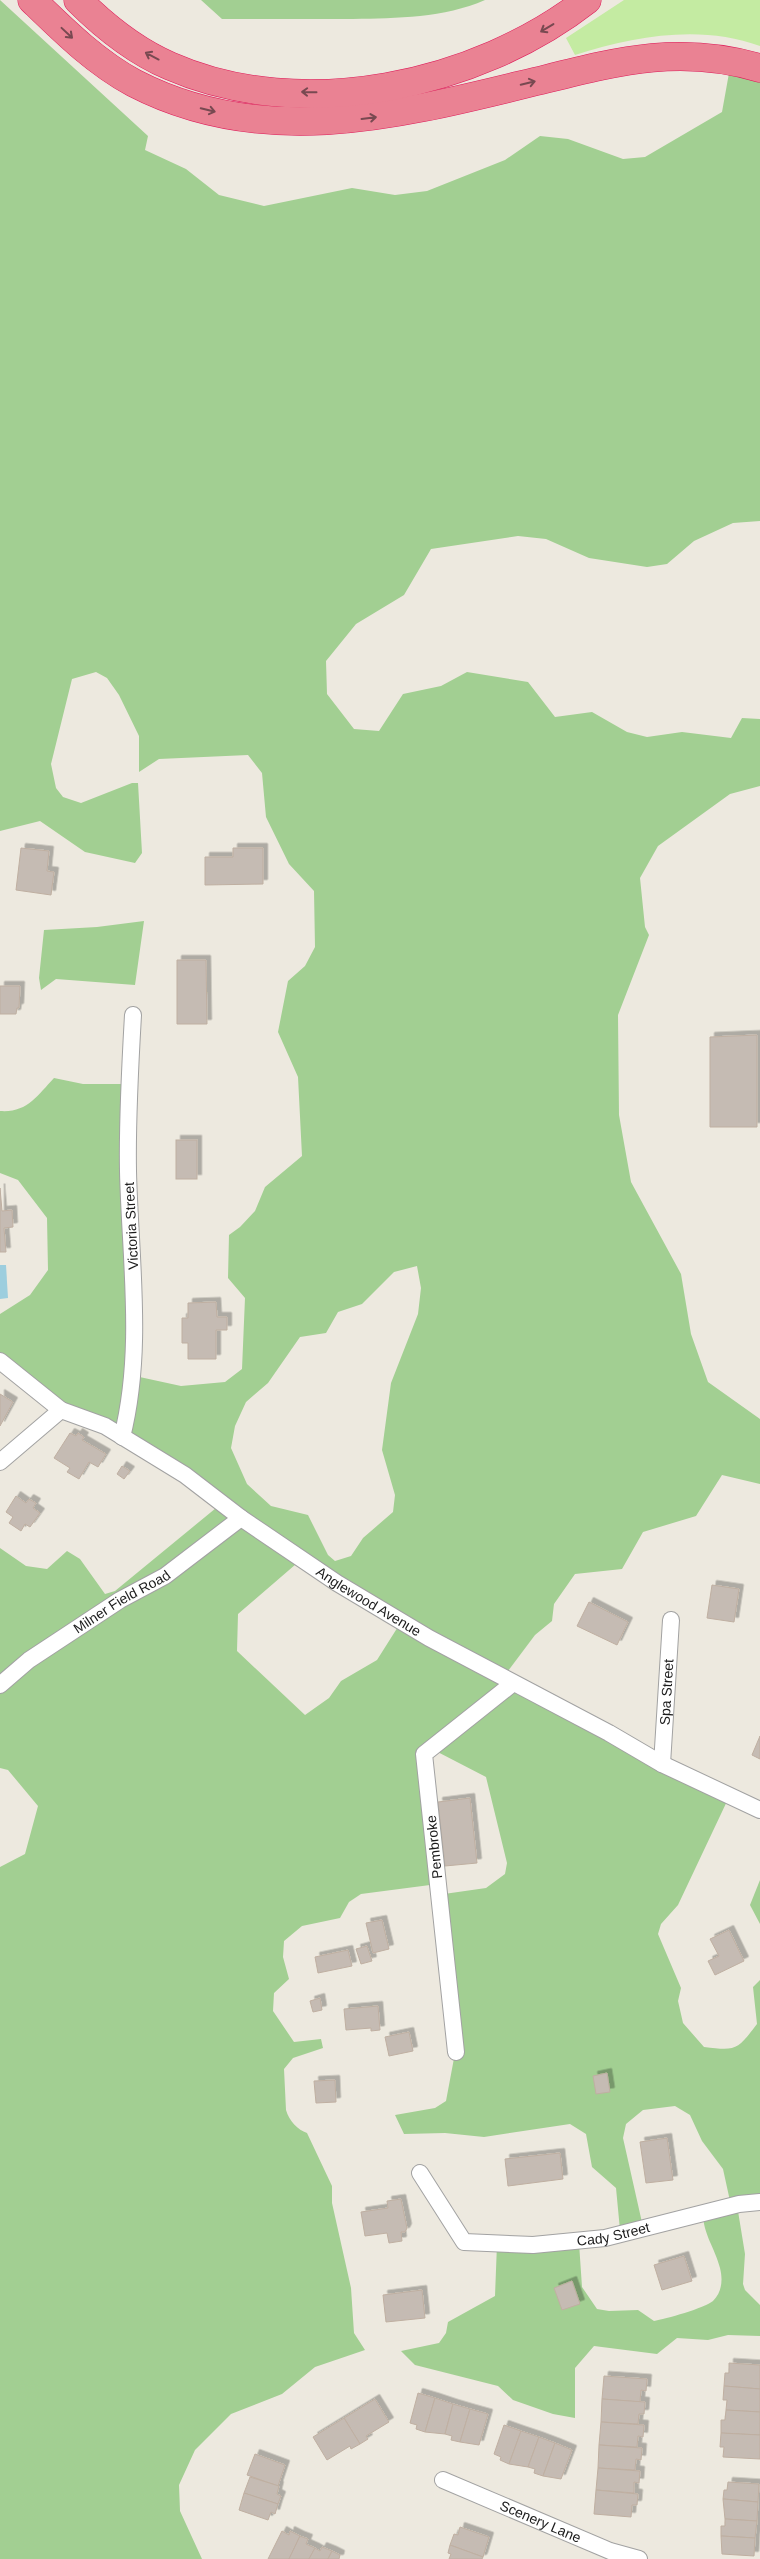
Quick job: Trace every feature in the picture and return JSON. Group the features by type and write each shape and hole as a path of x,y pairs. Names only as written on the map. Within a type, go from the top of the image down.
{"highway":[{"path":"32,0 90,54 133,82 183,103 219,113 266,120 336,121 397,114 640,58 700,56 722,58 760,68"},
{"path":"78,0 110,30 129,43 177,69 217,82 243,87 318,93 392,86 465,67 534,36 587,0"}],"street":[{"name":"Victoria Street","path":"122,1437 130,1404 134,1330 133,1249 128,1171 133,1015"},
{"name":"Anglewood Avenue","path":"0,1362 61,1410 105,1426 185,1475 241,1518 342,1587 512,1684 609,1733 662,1764 760,1810"},
{"path":"0,1462 61,1410"},
{"name":"Milner Field Road","path":"0,1685 29,1660 120,1600 165,1576 241,1518"},
{"name":"Spa Street","path":"662,1764 670,1620"},
{"name":"Pembroke","path":"456,2052 424,1754 512,1684"},
{"name":"Cady Street","path":"420,2173 464,2242 534,2245 605,2238 713,2210 760,2202"},
{"name":"Scenery Lane","path":"443,2480 610,2551 639,2559"}],"green space":[{"path":"0,0 148,136 145,150 186,169 219,195 264,206 352,188 395,195 427,191 505,160 540,136 568,139 623,159 645,157 722,112 731,62 760,69 760,521 733,523 694,541 667,564 647,567 589,558 546,539 518,536 431,549 404,595 356,624 326,661 327,694 354,729 379,731 403,694 441,686 467,672 528,682 555,717 592,712 627,732 647,737 682,732 731,738 742,718 760,719 760,786 730,794 658,846 640,878 645,927 649,935 618,1015 619,1115 631,1182 681,1274 691,1334 708,1382 760,1419 760,1484 722,1475 696,1516 643,1532 622,1569 575,1574 554,1604 552,1621 535,1635 508,1671 729,1797 678,1905 661,1924 658,1934 681,1988 678,2001 683,2023 704,2047 730,2048 740,2044 745,2039 757,2024 753,1987 760,1980 760,2202 737,2205 745,2254 743,2284 745,2290 760,2305 760,2336 728,2335 708,2340 677,2338 657,2354 594,2346 575,2368 575,2418 553,2414 513,2400 498,2386 415,2365 401,2351 439,2343 446,2333 448,2322 495,2296 497,2244 579,2243 582,2287 597,2309 609,2311 638,2310 654,2321 685,2313 709,2304 718,2294 721,2286 721,2277 718,2261 705,2228 703,2213 730,2201 723,2169 702,2141 690,2115 675,2106 643,2110 626,2124 623,2138 643,2227 620,2230 616,2188 592,2167 586,2134 570,2124 484,2137 445,2133 404,2134 395,2115 435,2108 446,2101 455,2053 437,1895 486,1888 505,1874 507,1863 486,1777 428,1747 423,1754 418,1775 432,1879 430,1885 361,1894 349,1902 340,1918 302,1926 284,1941 283,1957 289,1979 274,1993 273,2011 294,2042 321,2039 323,2048 293,2058 284,2069 286,2110 294,2124 300,2130 307,2133 332,2186 332,2203 351,2288 354,2333 365,2350 315,2367 282,2394 231,2414 195,2450 179,2485 180,2511 202,2559 0,2559 0,1867 25,1854 38,1806 8,1770 0,1768 0,1548 26,1566 47,1569 67,1551 80,1559 105,1594 115,1591 216,1508 221,1501 59,1406 0,1357 0,1314 30,1295 48,1270 47,1218 18,1180 0,1173 0,1111 17,1109 31,1102 54,1078 83,1084 126,1084 135,1376 181,1386 225,1382 242,1369 245,1298 228,1278 229,1235 240,1227 255,1211 265,1187 302,1156 298,1077 278,1032 288,981 305,966 315,947 314,891 289,864 266,817 262,773 248,755 159,759 139,772 139,736 119,695 107,678 96,672 72,679 51,764 56,788 63,797 81,803 132,783 138,783 142,853 135,863 85,852 40,821 0,831","holes":["417,1266 421,1288 418,1314 391,1383 382,1450 395,1495 393,1512 363,1538 351,1556 335,1561 328,1555 308,1515 271,1506 247,1484 231,1448 235,1426 246,1402 268,1383 300,1337 326,1333 338,1312 362,1304 394,1272","303,1558 401,1622 377,1660 341,1681 329,1698 305,1715 237,1651 238,1614"]},
{"path":"201,0 485,0 437,14 420,16 353,19 222,19"},
{"path":"624,0 760,0 760,46 738,39 714,35 668,35 620,42 575,55 566,38"},
{"path":"144,921 135,985 56,979 41,990 39,978 44,930 97,927"},
{"path":"760,1880 760,1924 750,1905"}],"water":[{"path":"0,1265 6,1265 8,1298 0,1299"}],"building":[{"path":"21,848 49,851 47,871 54,872 51,895 16,890"},
{"path":"233,848 263,848 263,884 205,885 205,857 233,857"},
{"path":"177,960 206,960 207,1024 177,1024"},
{"path":"0,986 20,986 19,1008 17,1008 16,1014 0,1014"},
{"path":"757,1035 757,1127 710,1127 710,1037"},
{"path":"176,1140 197,1140 197,1179 176,1179"},
{"path":"0,1188 2,1211 12,1210 13,1227 4,1228 6,1252 0,1252"},
{"path":"216,1302 217,1317 227,1317 227,1330 216,1330 216,1359 188,1359 188,1343 182,1343 182,1318 188,1318 188,1303"},
{"path":"0,1394 13,1402 0,1426"},
{"path":"70,1433 76,1436 78,1433 84,1437 82,1440 106,1454 98,1467 89,1462 79,1479 67,1472 70,1468 54,1458"},
{"path":"122,1466 130,1471 124,1479 117,1474"},
{"path":"16,1496 26,1503 29,1499 36,1503 33,1508 40,1513 30,1527 25,1524 21,1531 9,1523 13,1517 6,1512"},
{"path":"712,1585 739,1589 734,1622 707,1618"},
{"path":"589,1602 628,1622 617,1645 577,1626"},
{"path":"760,1736 760,1759 752,1755"},
{"path":"470,1798 477,1863 445,1866 438,1802"},
{"path":"382,1920 389,1949 373,1953 366,1923"},
{"path":"729,1930 744,1961 715,1975 708,1961 719,1956 710,1939"},
{"path":"367,1946 372,1961 361,1964 356,1949"},
{"path":"348,1950 352,1966 318,1973 315,1957"},
{"path":"320,1998 322,2010 313,2012 310,2001"},
{"path":"378,2006 380,2030 371,2031 371,2028 346,2030 344,2009"},
{"path":"409,2032 413,2051 389,2056 385,2037"},
{"path":"607,2073 610,2092 596,2094 593,2076"},
{"path":"335,2080 336,2102 316,2103 314,2081"},
{"path":"667,2138 673,2180 646,2183 640,2142"},
{"path":"560,2153 563,2179 508,2186 505,2159"},
{"path":"401,2199 407,2228 405,2232 401,2232 402,2241 389,2243 387,2233 365,2236 361,2212 388,2208 387,2201"},
{"path":"684,2256 692,2281 662,2290 654,2265"},
{"path":"572,2281 580,2304 562,2310 554,2288"},
{"path":"422,2290 425,2318 386,2322 383,2295"},
{"path":"729,2363 760,2365 760,2389 724,2386 725,2373 729,2373"},
{"path":"604,2376 647,2379 646,2391 641,2390 640,2402 602,2399"},
{"path":"724,2386 760,2389 760,2412 726,2410 727,2400 723,2400"},
{"path":"418,2393 435,2398 425,2432 416,2429 417,2425 410,2423"},
{"path":"435,2398 453,2404 445,2434 425,2432"},
{"path":"375,2399 389,2422 366,2436 368,2439 360,2444 344,2418"},
{"path":"602,2399 645,2402 644,2414 639,2414 638,2424 601,2422"},
{"path":"453,2404 470,2409 460,2442 451,2440 452,2436 445,2434"},
{"path":"470,2409 488,2414 479,2445 460,2442"},
{"path":"726,2410 760,2412 760,2435 721,2433 721,2420 725,2420"},
{"path":"344,2418 360,2444 351,2449 350,2446 327,2460 313,2437"},
{"path":"601,2422 644,2425 643,2437 638,2436 637,2447 599,2445"},
{"path":"504,2425 521,2431 509,2464 500,2460 501,2457 494,2454"},
{"path":"521,2431 539,2437 528,2467 509,2464"},
{"path":"721,2433 760,2435 760,2459 723,2457 724,2447 720,2447"},
{"path":"539,2437 555,2443 543,2476 534,2473 535,2469 528,2467"},
{"path":"555,2443 572,2450 561,2479 543,2476"},
{"path":"599,2445 642,2448 641,2460 636,2459 635,2470 598,2468"},
{"path":"255,2454 285,2465 278,2486 247,2475"},
{"path":"598,2468 640,2471 639,2483 634,2482 634,2493 596,2490"},
{"path":"250,2477 279,2486 277,2494 281,2496 278,2504 244,2493"},
{"path":"728,2482 759,2484 758,2502 723,2499 724,2490 727,2490"},
{"path":"596,2490 638,2494 637,2505 632,2505 631,2517 594,2514"},
{"path":"244,2493 278,2504 275,2514 271,2512 268,2520 239,2510"},
{"path":"723,2499 758,2502 757,2521 725,2519"},
{"path":"725,2519 757,2521 755,2538 721,2536 721,2526 725,2526"},
{"path":"460,2527 489,2537 483,2557 450,2545 454,2534 458,2535"},
{"path":"282,2531 289,2535 290,2531 300,2536 289,2559 268,2559"},
{"path":"300,2536 308,2539 306,2544 315,2548 309,2559 289,2559"},
{"path":"721,2536 755,2538 754,2556 722,2554"},
{"path":"450,2545 483,2557 482,2559 449,2559 451,2554 448,2553"},
{"path":"322,2547 332,2551 328,2559 309,2559 315,2548 320,2551"},
{"path":"332,2551 340,2555 339,2559 328,2559"}]}
